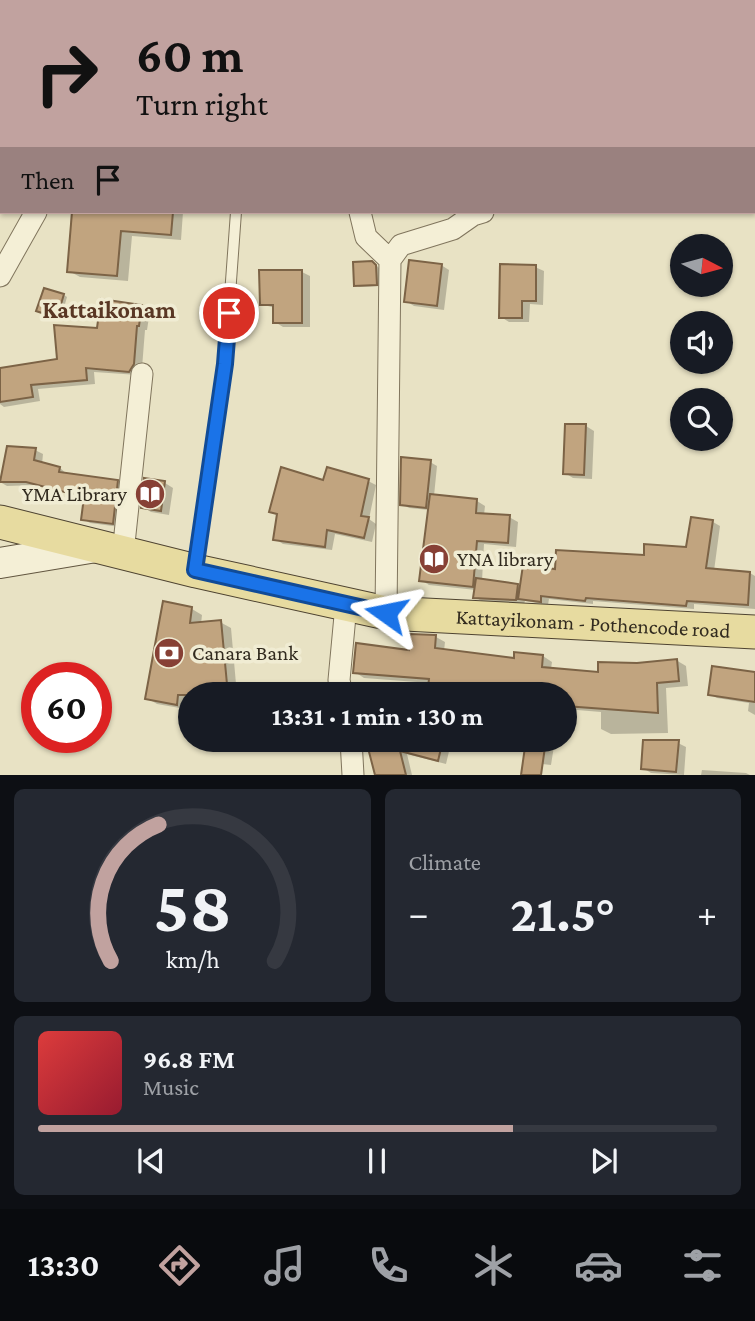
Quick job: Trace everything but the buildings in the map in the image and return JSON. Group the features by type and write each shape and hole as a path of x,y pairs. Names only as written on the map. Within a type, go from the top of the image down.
{"main road":[{"name":"Kattayikonam - Pothencode road","path":"0,522 386,613 755,632"},
{"path":"0,563 113,549"}],"street":[{"path":"0,276 35,214"},
{"path":"360,214 366,237 390,260"},
{"path":"386,613 390,260 401,245 453,229 476,214"},
{"path":"113,549 142,374"},
{"path":"339,682 346,605"},
{"path":"352,752 353,775"}],"lane":[{"path":"195,570 225,364 236,214"}],"place":[{"name":"YMA Library","path":"150,494"},
{"name":"YNA library","path":"434,559"},
{"name":"Canara Bank","path":"169,653"}],"district":[{"name":"Kattaikonam","path":"109,310"}],"route":[{"path":"229,313 225,364 195,570 386,613"}]}
